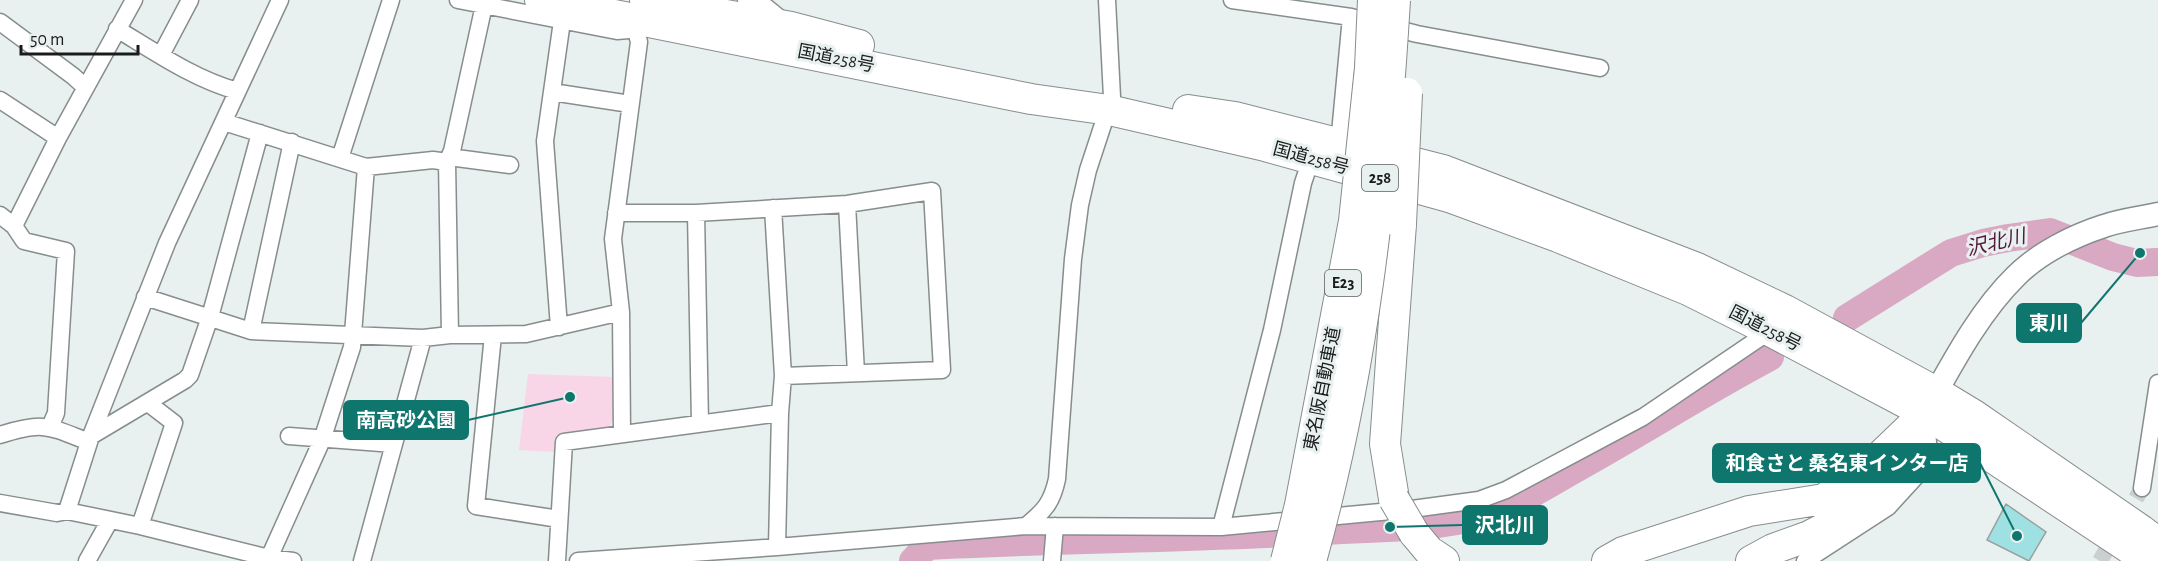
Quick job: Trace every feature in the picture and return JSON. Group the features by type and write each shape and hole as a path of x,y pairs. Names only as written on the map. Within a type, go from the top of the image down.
{"highway":[{"name":"国道258号","path":"540,0 649,28 1031,99 1110,104 1235,117 1443,170 1697,268 1785,310 1930,403"},
{"name":"国道258号","path":"645,0 791,27 1110,104 1449,197 1558,237 1688,290 1770,331 1930,403 1974,415 2139,549"},
{"name":"東名阪自動車道","path":"1311,561 1352,382 1375,226 1391,71 1395,0"},
{"path":"1408,0 1406,132 1385,444 1394,500 1414,534 1429,551 1444,561"},
{"name":"東名阪自動車道","path":"1286,561 1316,427 1354,221 1370,68 1362,9"},
{"path":"1607,561 1623,552 1749,512 1824,499 1874,462 1930,403"},
{"path":"1751,561 1846,517 1876,493 1908,456 1930,403"},
{"path":"1271,561 1300,458 1316,427"}],"street":[{"path":"14,226 85,87 134,0"},
{"path":"161,55 190,0"},
{"path":"68,511 90,439 167,243 280,0"},
{"path":"340,159 391,0"},
{"path":"458,0 617,31 649,28"},
{"path":"746,0 766,7 791,27"},
{"path":"1026,526 1053,498 1058,479 1073,259 1088,170 1110,104 1107,0"},
{"path":"1232,0 1362,9 1417,34 1600,68"},
{"path":"450,335 448,159 484,5"},
{"path":"1339,144 1362,9"},
{"path":"559,327 545,141 562,21"},
{"path":"0,22 85,87"},
{"path":"622,434 621,312 613,238 639,42 649,28"},
{"path":"117,29 161,55 224,87 237,91"},
{"path":"552,92 630,104"},
{"path":"0,100 58,138"},
{"path":"224,122 366,167 448,159 510,165"},
{"path":"0,435 27,426 50,427 90,439 190,375 210,317 260,133"},
{"path":"251,332 291,142"},
{"path":"1221,527 1272,330 1303,183 1311,159"},
{"path":"269,558 322,440 354,335 366,167"},
{"path":"616,213 696,213 847,204 932,191 942,370 783,376"},
{"path":"847,204 856,373"},
{"path":"773,208 783,376 777,547"},
{"path":"696,213 700,423"},
{"path":"0,214 14,226 24,242 66,251 56,413 50,427"},
{"path":"1805,561 1888,507 1930,461 1930,403 1952,363 1993,304 2017,275 2061,244 2097,228 2158,214"},
{"path":"145,297 251,332 423,338 450,335 526,334 621,312"},
{"path":"578,561 1026,526 1054,529 1221,527 1412,509 1479,500 1506,490 1642,417 1770,331"},
{"path":"493,335 476,506 559,519"},
{"path":"362,561 423,338"},
{"path":"2142,488 2158,384"},
{"path":"140,526 174,423 148,403"},
{"path":"557,561 564,442 780,413"},
{"path":"289,436 394,444"},
{"path":"0,503 57,513 68,511 269,558 293,561"},
{"path":"87,561 110,520"},
{"path":"1052,555 1054,529"}],"shaded area":[{"path":"528,374 615,377 616,417 608,428 556,435 555,452 519,450"}],"building":[{"path":"2006,504 2046,532 2029,561 1987,540"}],"waterway":[{"name":"沢北川","path":"1847,318 1951,253 2008,238 2050,232 2113,257 2137,263 2158,262"},
{"path":"2113,257 2121,250 2140,253 2158,250"},
{"name":"沢北川","path":"913,561 927,546 1226,536 1392,528 1459,521 1501,509 1530,495 1770,357"}],"tunnel":[{"path":"2100,561 2142,488"}],"place":[{"name":"東川","path":"2140,253"},
{"name":"南高砂公園","path":"570,397"},
{"name":"沢北川","path":"1390,527"},
{"name":"和食さと 桑名東インター店","path":"2017,536"}]}
